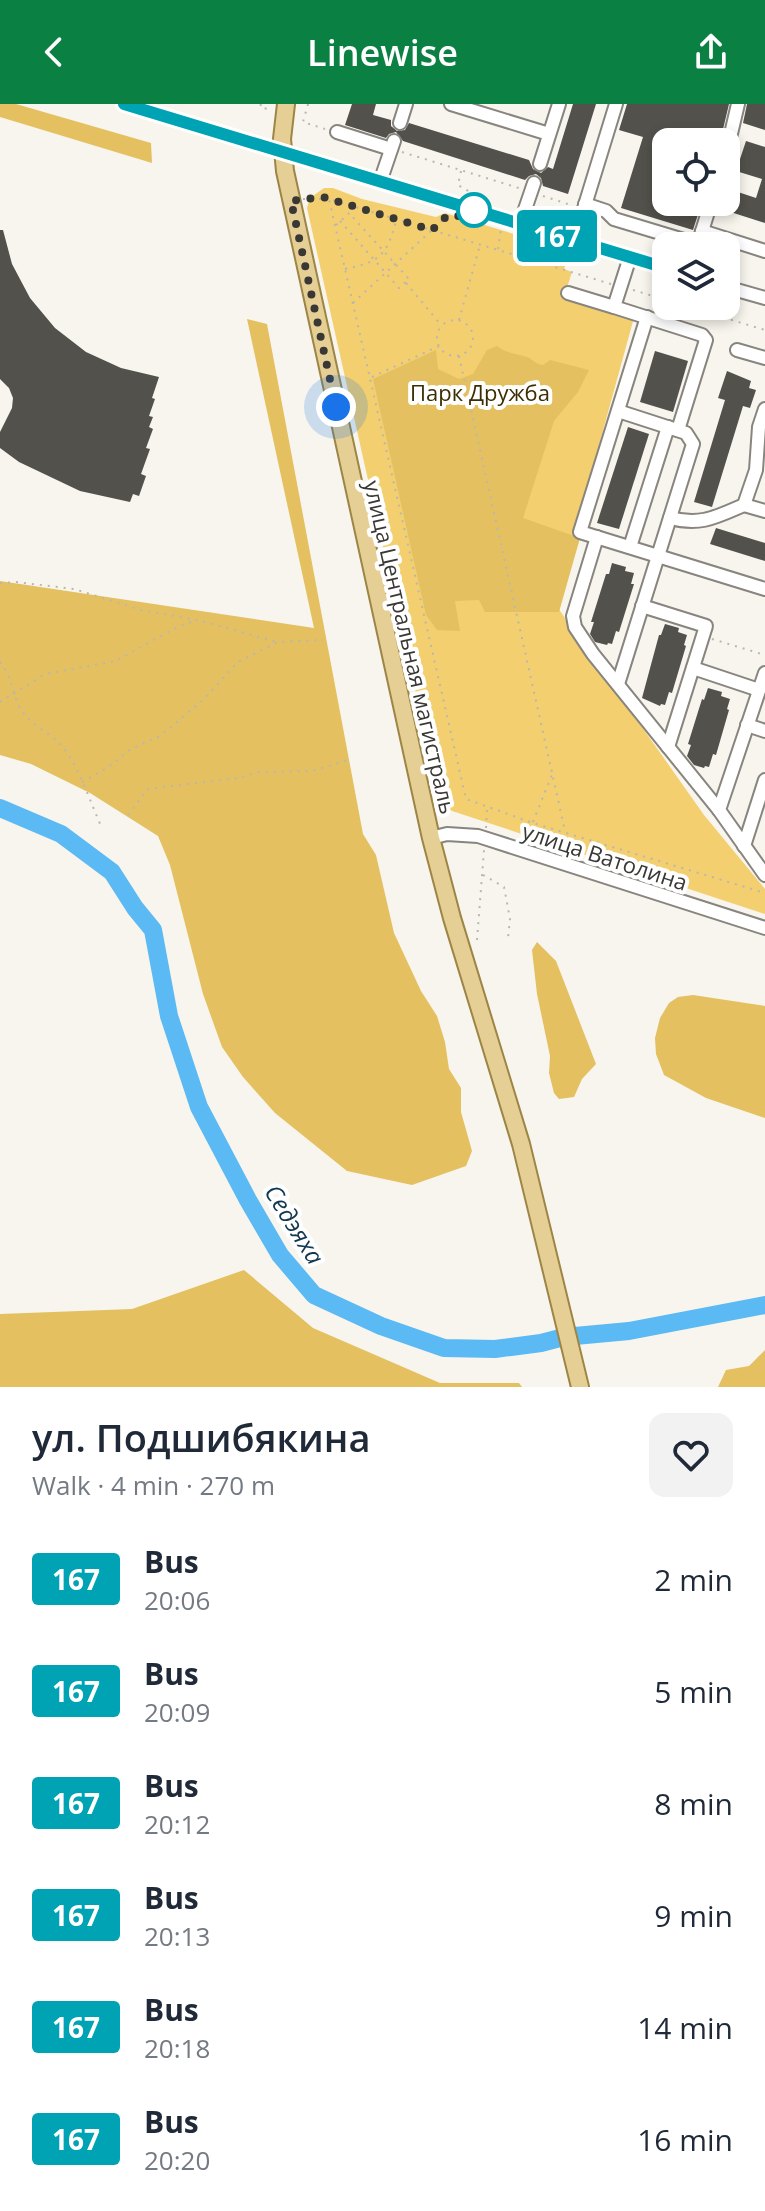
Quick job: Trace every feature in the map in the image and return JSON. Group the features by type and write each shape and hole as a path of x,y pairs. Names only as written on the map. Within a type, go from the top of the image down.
{"main road":[{"name":"улица Центральная магистраль","path":"286,104 283,153 291,201 431,838 452,918 521,1144 580,1387"}],"street":[{"path":"124,104 164,110 283,153 652,264"},
{"path":"400,123 406,104"},
{"path":"451,104 549,134"},
{"path":"540,164 559,104"},
{"path":"574,241 616,104"},
{"path":"732,128 738,104"},
{"path":"337,132 392,145 380,182"},
{"path":"520,224 532,187"},
{"path":"584,206 606,211 614,219 657,232"},
{"path":"740,247 765,251"},
{"path":"614,307 630,257"},
{"path":"740,291 765,298"},
{"path":"568,293 702,335 706,340 630,547"},
{"path":"647,317 580,532 765,589"},
{"path":"737,350 765,358"},
{"path":"744,505 761,471 759,427 765,409"},
{"path":"618,411 690,436 693,447 618,684"},
{"path":"670,518 703,522 744,505 765,511"},
{"path":"597,537 573,621 593,654 719,810 765,875"},
{"path":"642,606 706,626 668,747"},
{"path":"693,668 759,690"},
{"path":"719,810 765,673"},
{"path":"747,725 765,731"},
{"path":"744,846 765,780"},
{"name":"улица Ватолина","path":"431,838 462,834 485,838 765,928"}],"path":[{"path":"308,104 303,122 337,132"},
{"path":"392,145 461,171 532,187 584,206"},
{"path":"352,304 447,216 466,216 472,193 458,185 461,171"},
{"path":"291,201 323,197 652,296"},
{"path":"329,199 466,799 533,823 765,893"},
{"path":"335,226 356,207"},
{"path":"340,221 399,288 409,279 349,213"},
{"path":"344,270 369,264 384,252 396,219"},
{"path":"497,226 501,228 502,237 498,250"},
{"path":"459,321 480,244"},
{"path":"405,282 442,326"},
{"path":"732,320 765,330"},
{"path":"450,321 459,321 471,329 471,347 459,356 447,354 439,346 438,333 450,321"},
{"path":"371,378 439,346"},
{"path":"459,356 566,832"},
{"path":"0,583 74,589 141,610 198,620 278,642 323,640"},
{"path":"0,702 45,674 116,661 179,626 198,620"},
{"path":"703,636 765,655"},
{"path":"82,782 131,749 160,736 203,700 238,662 278,642"},
{"path":"0,662 10,675 21,710 59,743 75,764 101,826"},
{"path":"128,815 148,789 239,778 257,772 312,771 348,760"},
{"path":"533,823 553,772"},
{"path":"477,940 487,808"},
{"path":"482,874 504,887 510,919 508,938"}],"green space":[{"path":"0,104 16,104 151,143 152,163 0,117"},
{"name":"Парк Дружба","path":"324,188 436,217 445,213 570,251 564,269 572,272 565,294 635,314 574,536 580,538 558,608 704,815 765,889 765,914 452,811 443,804 307,208 310,198"},
{"path":"247,319 267,324 363,834 376,855 394,933 421,991 437,1016 449,1069 461,1088 461,1112 472,1151 466,1166 412,1185 347,1171 275,1113 243,1077 222,1047 203,994 170,865 158,836 90,793 31,764 0,755 0,581 314,628"},
{"path":"497,346 543,365 550,360 589,370 578,392 554,421 523,518 580,538 559,612 485,612 479,600 455,601 460,631 437,630 426,615 373,379 436,350 438,369 459,379 473,374 487,350"},
{"path":"537,942 556,961 596,1064 582,1079 574,1097 559,1099 554,1093 549,1073 550,1056 537,994 532,950"},
{"path":"693,995 765,1006 765,1118 706,1098 664,1075 656,1054 655,1038 660,1018 669,1003 678,997"},
{"path":"244,1270 313,1328 440,1383 519,1383 522,1387 0,1387 0,1314 132,1309"},
{"path":"765,1350 765,1387 718,1387 726,1370 749,1366"}],"building":[{"path":"352,104 376,104 373,115 391,120 391,126 397,131 405,130 409,123 529,160 533,169 541,173 548,167 553,169 573,104 596,104 568,194 543,186 536,174 525,180 403,141 396,132 386,138 345,125"},
{"path":"627,104 729,104 723,128 652,128 652,216 698,216 693,230 621,208 643,137 619,130"},
{"path":"747,104 765,104 765,130 743,123"},
{"path":"746,141 765,147 765,223 740,215 740,193 756,198 762,179 740,172 740,159"},
{"path":"0,230 3,230 12,264 30,298 55,328 86,352 121,368 159,377 149,416 153,417 149,427 153,429 146,448 150,449 141,474 146,476 139,496 133,494 130,502 80,491 19,462 0,448 0,432 12,408 13,398 0,379"},
{"path":"655,351 688,361 673,412 640,402"},
{"path":"727,371 751,381 749,388 756,390 750,408 743,406 712,507 694,502 725,400 718,398"},
{"path":"628,427 649,434 619,529 597,523"},
{"path":"716,528 765,543 765,561 710,544"},
{"path":"612,563 634,573 631,584 634,584 619,632 616,631 612,644 607,645 595,642 590,634 594,622 591,622"},
{"path":"665,624 679,628 678,632 687,635 672,693 669,692 665,705 660,706 642,698 659,635"},
{"path":"708,688 722,692 721,696 730,699 716,755 713,754 709,767 704,768 694,765 687,756 691,745 688,744"}],"waterway":[{"name":"Седэяха","path":"0,808 61,834 112,872 153,930 169,1016 199,1107 280,1255 314,1295 381,1326 444,1348 495,1349 541,1343 564,1337 629,1331 765,1305"}],"bus line":[{"name":"167","path":"124,104 652,264"}],"route":[{"path":"336,407 291,201 323,197 432,230 447,216 466,216 468,208 474,210"}]}
